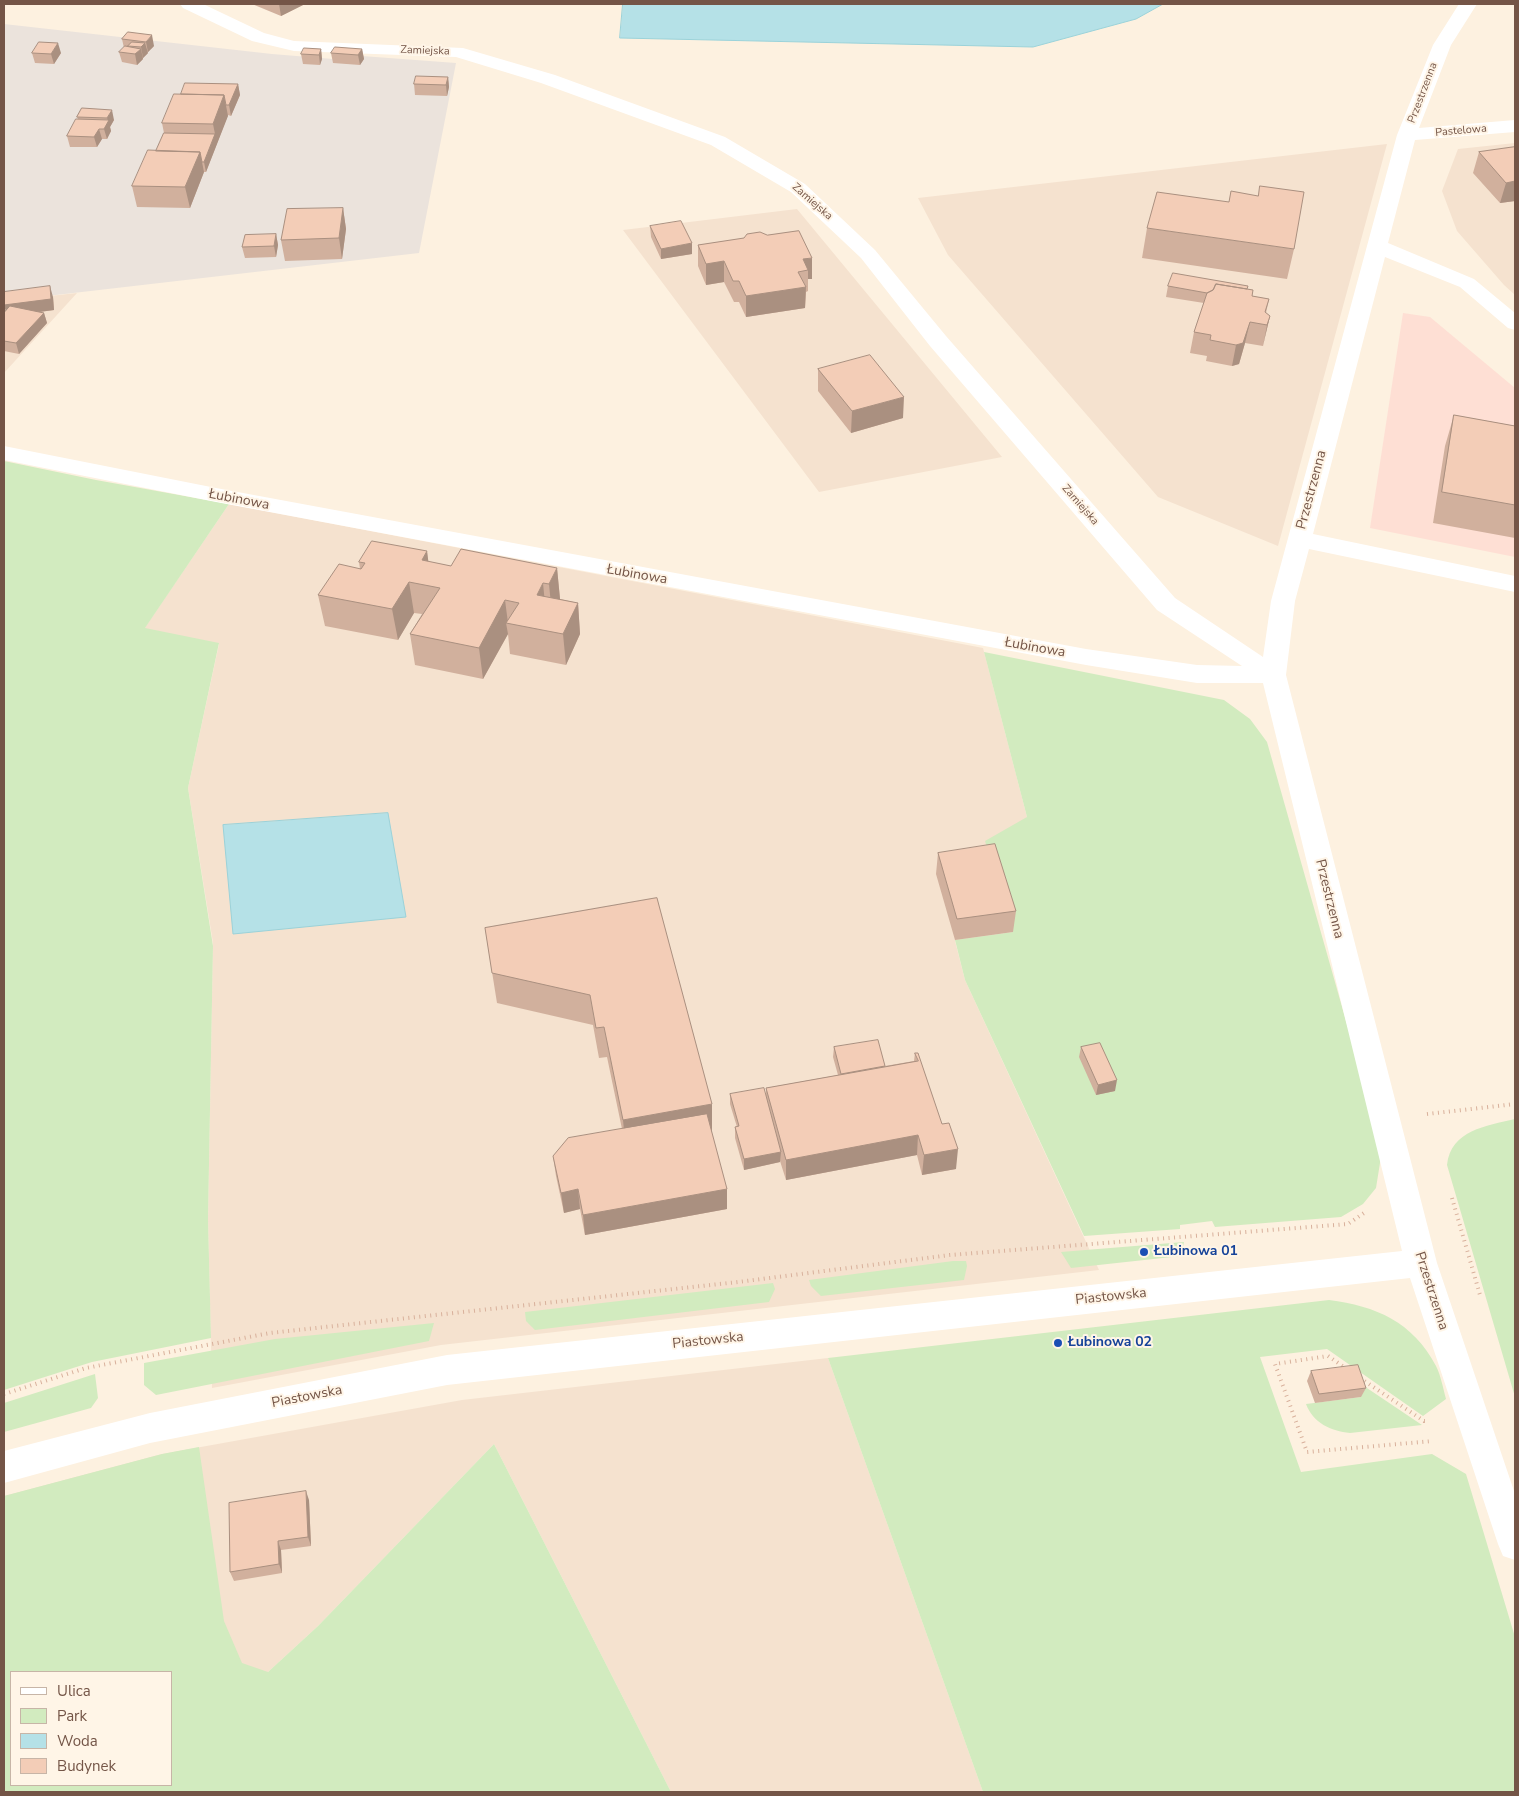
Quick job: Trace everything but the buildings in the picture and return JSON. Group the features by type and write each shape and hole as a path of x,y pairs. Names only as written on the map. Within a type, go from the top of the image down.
{"street":[{"name":"Zamiejska","path":"189,4 258,37 294,46 457,52 548,79 718,141 798,188 868,254 938,341 1166,604 1273,675"},
{"name":"Przestrzenna","path":"1468,4 1442,45 1407,135 1282,601 1273,675 1421,1264 1515,1544"},
{"name":"Pastelowa","path":"1407,135 1515,126"},
{"path":"1377,246 1467,283 1515,324"},
{"name":"Łubinowa","path":"4,452 226,497 1086,657 1197,674 1273,675"},
{"path":"1299,539 1515,584"},
{"name":"Piastowska","path":"4,1467 150,1428 447,1370 1421,1264"}],"path":[{"path":"1384,1119 1515,1104"},
{"path":"1452,1196 1482,1301"},
{"path":"4,1394 86,1368 270,1333 738,1282 950,1255 1348,1224 1372,1209"},
{"path":"1328,1356 1424,1421 1476,1427 1307,1452 1275,1364 1328,1356"}],"shaded area":[{"path":"4,24 272,54 333,59 335,54 456,63 419,253 4,301"},
{"path":"1515,143 1515,295 1457,231 1442,191 1458,149"},
{"path":"1387,144 1278,546 1158,497 948,255 918,198"},
{"path":"797,209 1002,457 819,492 623,230"},
{"path":"77,293 4,373 4,301"},
{"path":"1403,313 1430,317 1515,388 1515,557 1370,528"},
{"path":"229,504 983,648 1027,817 1013,932 955,941 965,980 1099,1270 441,1345 212,1388 208,1219 213,943 188,788 219,644 144,629"},
{"path":"828,1358 983,1792 671,1792 494,1444 318,1626 268,1672 10,1671 10,1786 4,1792 4,1496 162,1454 462,1400"}],"green space":[{"path":"4,461 229,504 145,628 219,643 188,788 213,946 208,1219 211,1338 92,1362 4,1390"},
{"path":"984,652 1224,700 1250,719 1267,742 1380,1141 1380,1163 1376,1188 1363,1204 1341,1217 1215,1227 1212,1221 1180,1225 1180,1229 1084,1236 965,980 955,940 1013,932 985,841 1027,817"},
{"path":"1515,1119 1515,1397 1447,1165 1455,1144 1463,1137 1482,1127"},
{"path":"1184,1242 1181,1256 1071,1268 1061,1252"},
{"path":"953,1261 966,1261 967,1266 964,1280 821,1296 811,1286 809,1280"},
{"path":"773,1283 775,1289 769,1302 535,1330 526,1321 525,1312"},
{"path":"1329,1300 1377,1312 1404,1327 1427,1351 1436,1366 1446,1399 1423,1416 1327,1349 1260,1357 1301,1472 1432,1454 1466,1474 1515,1637 1515,1792 983,1792 828,1358"},
{"path":"434,1323 429,1341 156,1395 144,1385 144,1363 275,1339"},
{"path":"95,1374 98,1398 91,1408 4,1432 4,1403"},
{"path":"1355,1380 1422,1425 1350,1433 1324,1425 1309,1411 1306,1404 1361,1397"},
{"path":"494,1444 671,1792 4,1792 4,1496 162,1454 199,1447 224,1621 242,1663 268,1672 318,1626"}],"water":[{"path":"623,4 1163,4 1136,19 1033,47 620,38"},
{"path":"388,813 406,917 233,934 223,825"}],"place":[{"name":"Łubinowa 01","path":"1144,1252"},
{"name":"Łubinowa 02","path":"1058,1343"}]}
